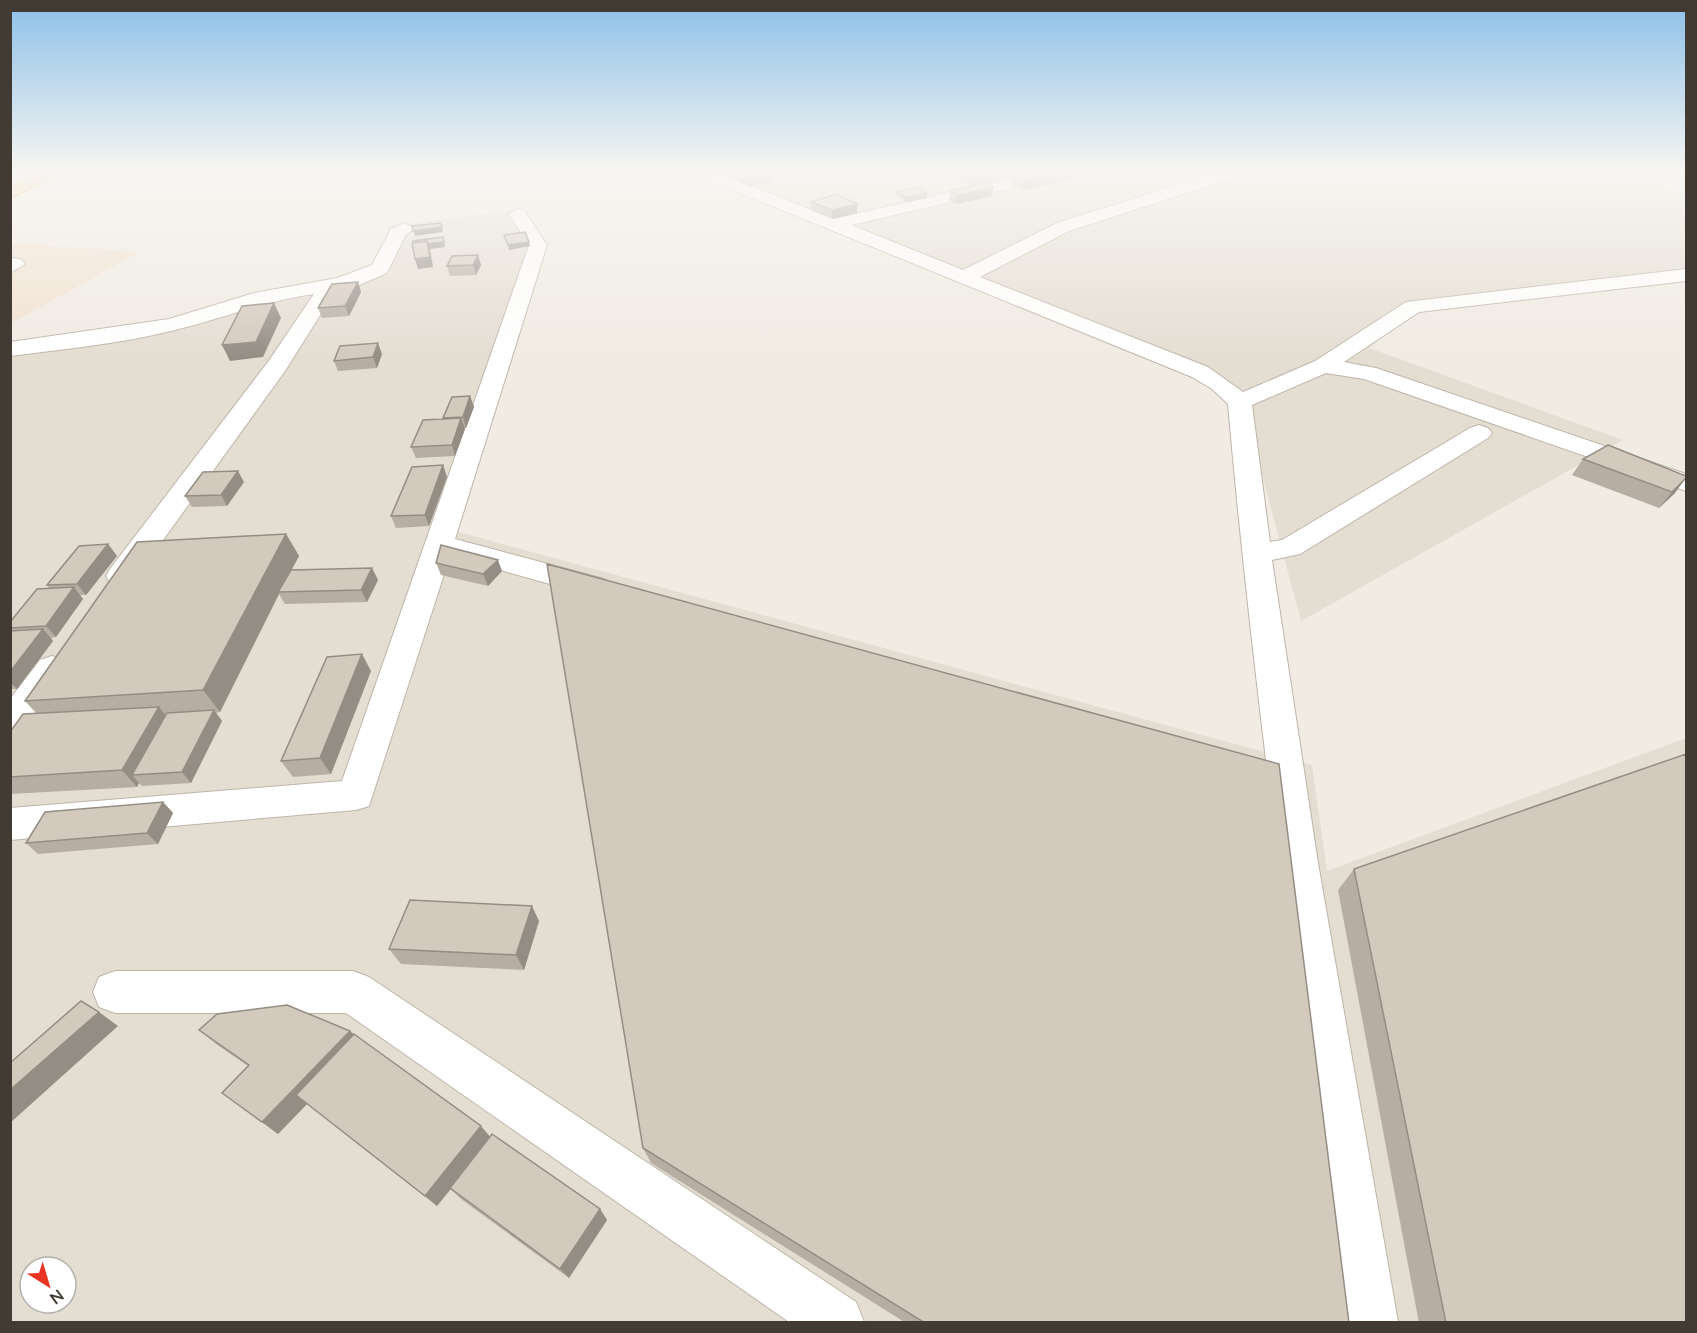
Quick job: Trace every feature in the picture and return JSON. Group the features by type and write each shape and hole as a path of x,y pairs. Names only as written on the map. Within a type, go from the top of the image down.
{"street":[{"path":"10,349 134,331 191,320 260,297 298,289 329,286 369,276 380,269 396,234"},
{"path":"10,824 356,795 537,245 530,234"},
{"path":"852,234 1200,372 1220,384 1240,402 1255,554 1284,776 1370,1323"},
{"path":"963,278 1049,234"},
{"path":"1240,402 1323,366 1413,306 1686,275"},
{"path":"108,593 277,366 329,286"},
{"path":"1323,366 1368,373 1686,483"},
{"path":"1255,554 1290,548 1479,433"},
{"path":"439,544 622,594"},
{"path":"10,725 66,649"},
{"path":"1250,767 1284,776"},
{"path":"115,992 353,992 836,1323"}],"shaded area":[{"path":"389,234 538,234 545,248 455,531 1312,765 1327,871 1686,738 1686,1322 11,1322 10,347 211,320 391,273"},
{"path":"862,234 1686,234 1686,283 1417,308 1369,348 1623,440 1301,621 1240,391 1208,371"},
{"path":"11,243 140,252 11,323"}],"building":[{"path":"526,234 529,242 508,245 504,235"},
{"path":"443,237 444,242 413,243 413,241"},
{"path":"427,241 430,257 415,259 412,243"},
{"path":"478,255 473,265 447,266 452,256"},
{"path":"358,282 345,306 318,308 332,284"},
{"path":"274,303 256,342 222,345 242,306"},
{"path":"378,343 373,357 334,361 340,346"},
{"path":"470,396 463,417 443,418 452,397"},
{"path":"461,418 452,445 411,447 423,420"},
{"path":"1608,445 1686,476 1686,478 1672,492 1583,459"},
{"path":"443,465 425,515 391,516 412,467"},
{"path":"238,471 221,495 185,496 203,472"},
{"path":"286,534 203,690 25,701 137,542"},
{"path":"108,544 77,584 47,585 79,546"},
{"path":"441,545 498,560 483,574 436,563"},
{"path":"547,564 1279,764 1349,1323 925,1323 643,1148"},
{"path":"372,568 361,590 278,592 291,570"},
{"path":"74,587 46,626 10,628 10,622 37,589"},
{"path":"43,629 10,672 10,631"},
{"path":"362,654 320,758 281,761 327,657"},
{"path":"159,707 122,770 10,777 10,732 23,714"},
{"path":"214,710 182,772 132,775 167,713"},
{"path":"1686,754 1686,1323 1446,1323 1354,869"},
{"path":"163,802 147,833 26,843 45,812"},
{"path":"410,900 532,906 516,955 389,949"},
{"path":"81,1001 99,1012 10,1090 10,1063"},
{"path":"287,1005 350,1031 262,1122 222,1093 249,1065 199,1030 217,1014"},
{"path":"354,1034 481,1126 425,1196 296,1095"},
{"path":"492,1134 600,1209 560,1269 450,1188"}]}
